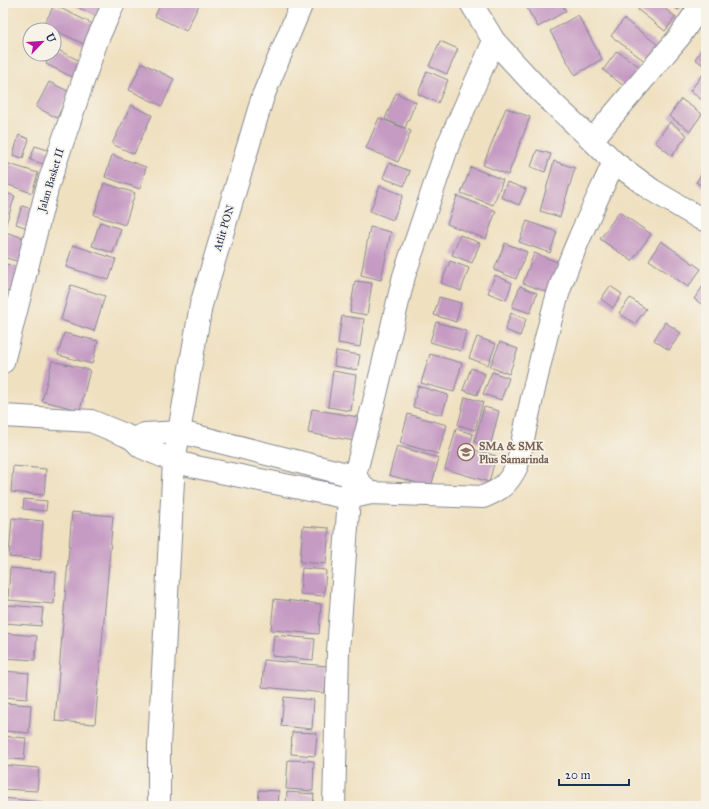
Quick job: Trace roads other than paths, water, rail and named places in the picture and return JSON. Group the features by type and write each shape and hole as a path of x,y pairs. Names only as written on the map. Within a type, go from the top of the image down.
{"street":[{"name":"Jalan Basket II","path":"3,362 48,185 97,40 114,3"},
{"name":"Atlit PON","path":"159,806 159,747 174,461 201,305 263,96 302,3"},
{"path":"471,3 494,41 542,93 614,162 652,190 701,219 706,220"},
{"path":"592,140 680,36 702,3"},
{"path":"334,806 338,651 349,498 404,276 448,145 494,41"},
{"path":"3,416 91,421 125,435 133,439 141,447 174,461 196,467 349,498 371,493 483,497 503,487 512,478 517,466 542,354 559,293 614,162"},
{"path":"133,439 146,434 180,432 354,476 371,493"}],"place":[{"name":"SMA & SMK Plus Samarinda","path":"466,452"}]}
